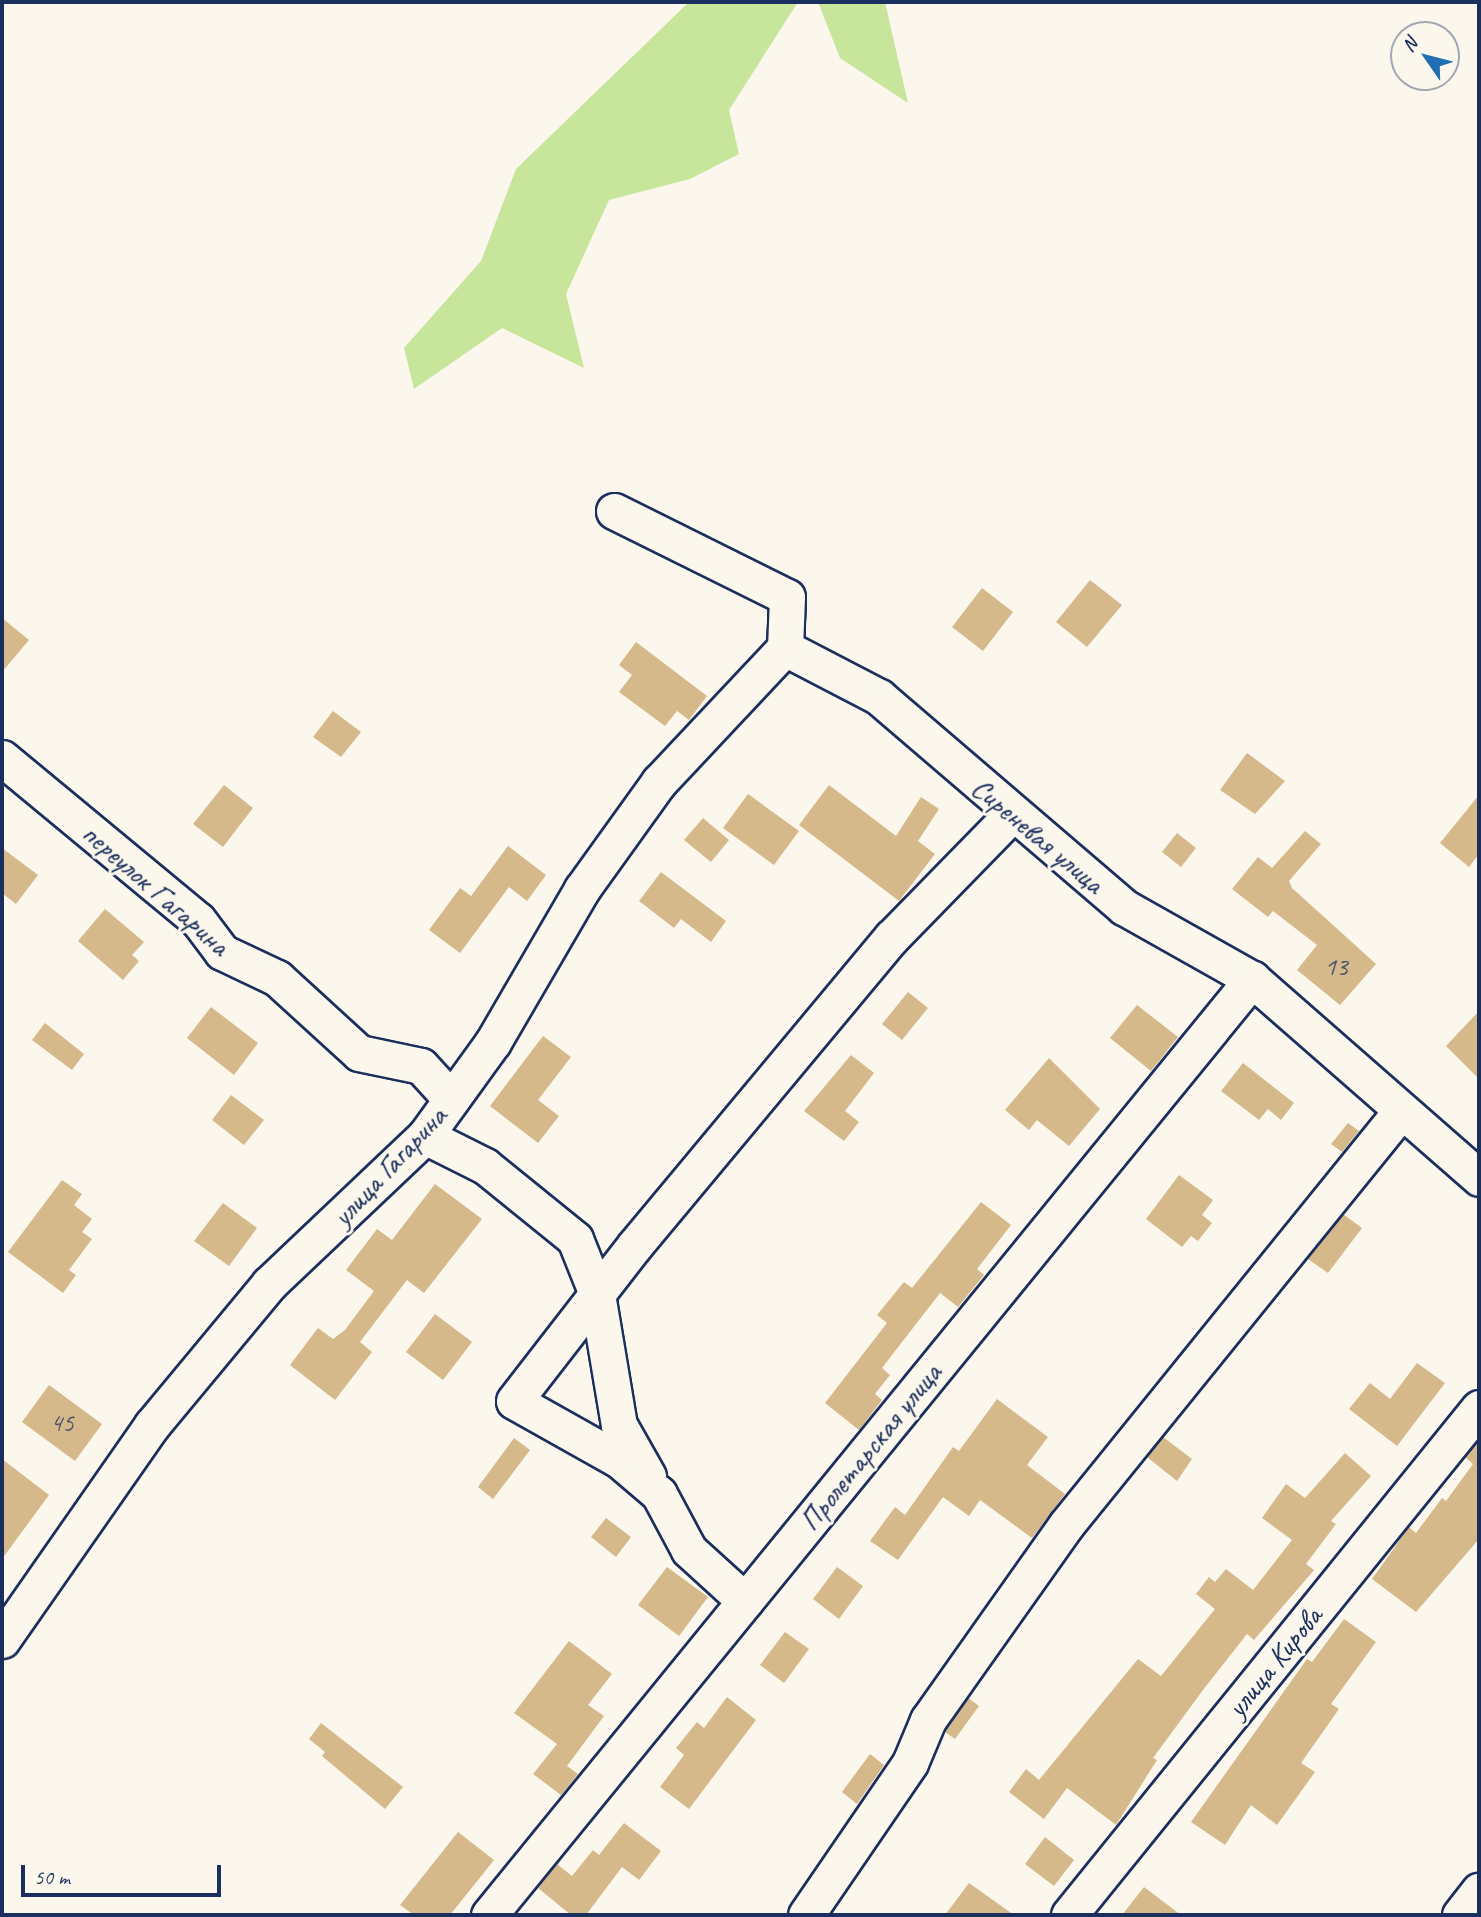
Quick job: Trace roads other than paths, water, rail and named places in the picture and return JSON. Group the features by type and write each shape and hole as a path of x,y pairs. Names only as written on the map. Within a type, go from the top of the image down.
{"street":[{"path":"614,511 787,597 785,648"},
{"name":"Сиреневая улица","path":"785,648 880,697 1012,814 1124,906 1252,979 1479,1178"},
{"name":"улица Гагарина","path":"2,1640 152,1425 269,1284 425,1136 493,1042 582,889 659,782 785,648"},
{"name":"переулок Гагарина","path":"2,758 198,920 222,952 277,978 359,1053 421,1066 451,1099"},
{"path":"659,1494 619,1460 514,1401 597,1293 892,937 1012,814"},
{"name":"Пролетарская улица","path":"489,1915 1252,979"},
{"path":"806,1915 910,1763 928,1720 1066,1525 1401,1111"},
{"path":"425,1136 485,1166 575,1239 597,1293 619,1425 689,1550 745,1601"},
{"name":"улица Кирова","path":"1069,1915 1479,1408"},
{"path":"1460,1915 1479,1891"}]}
